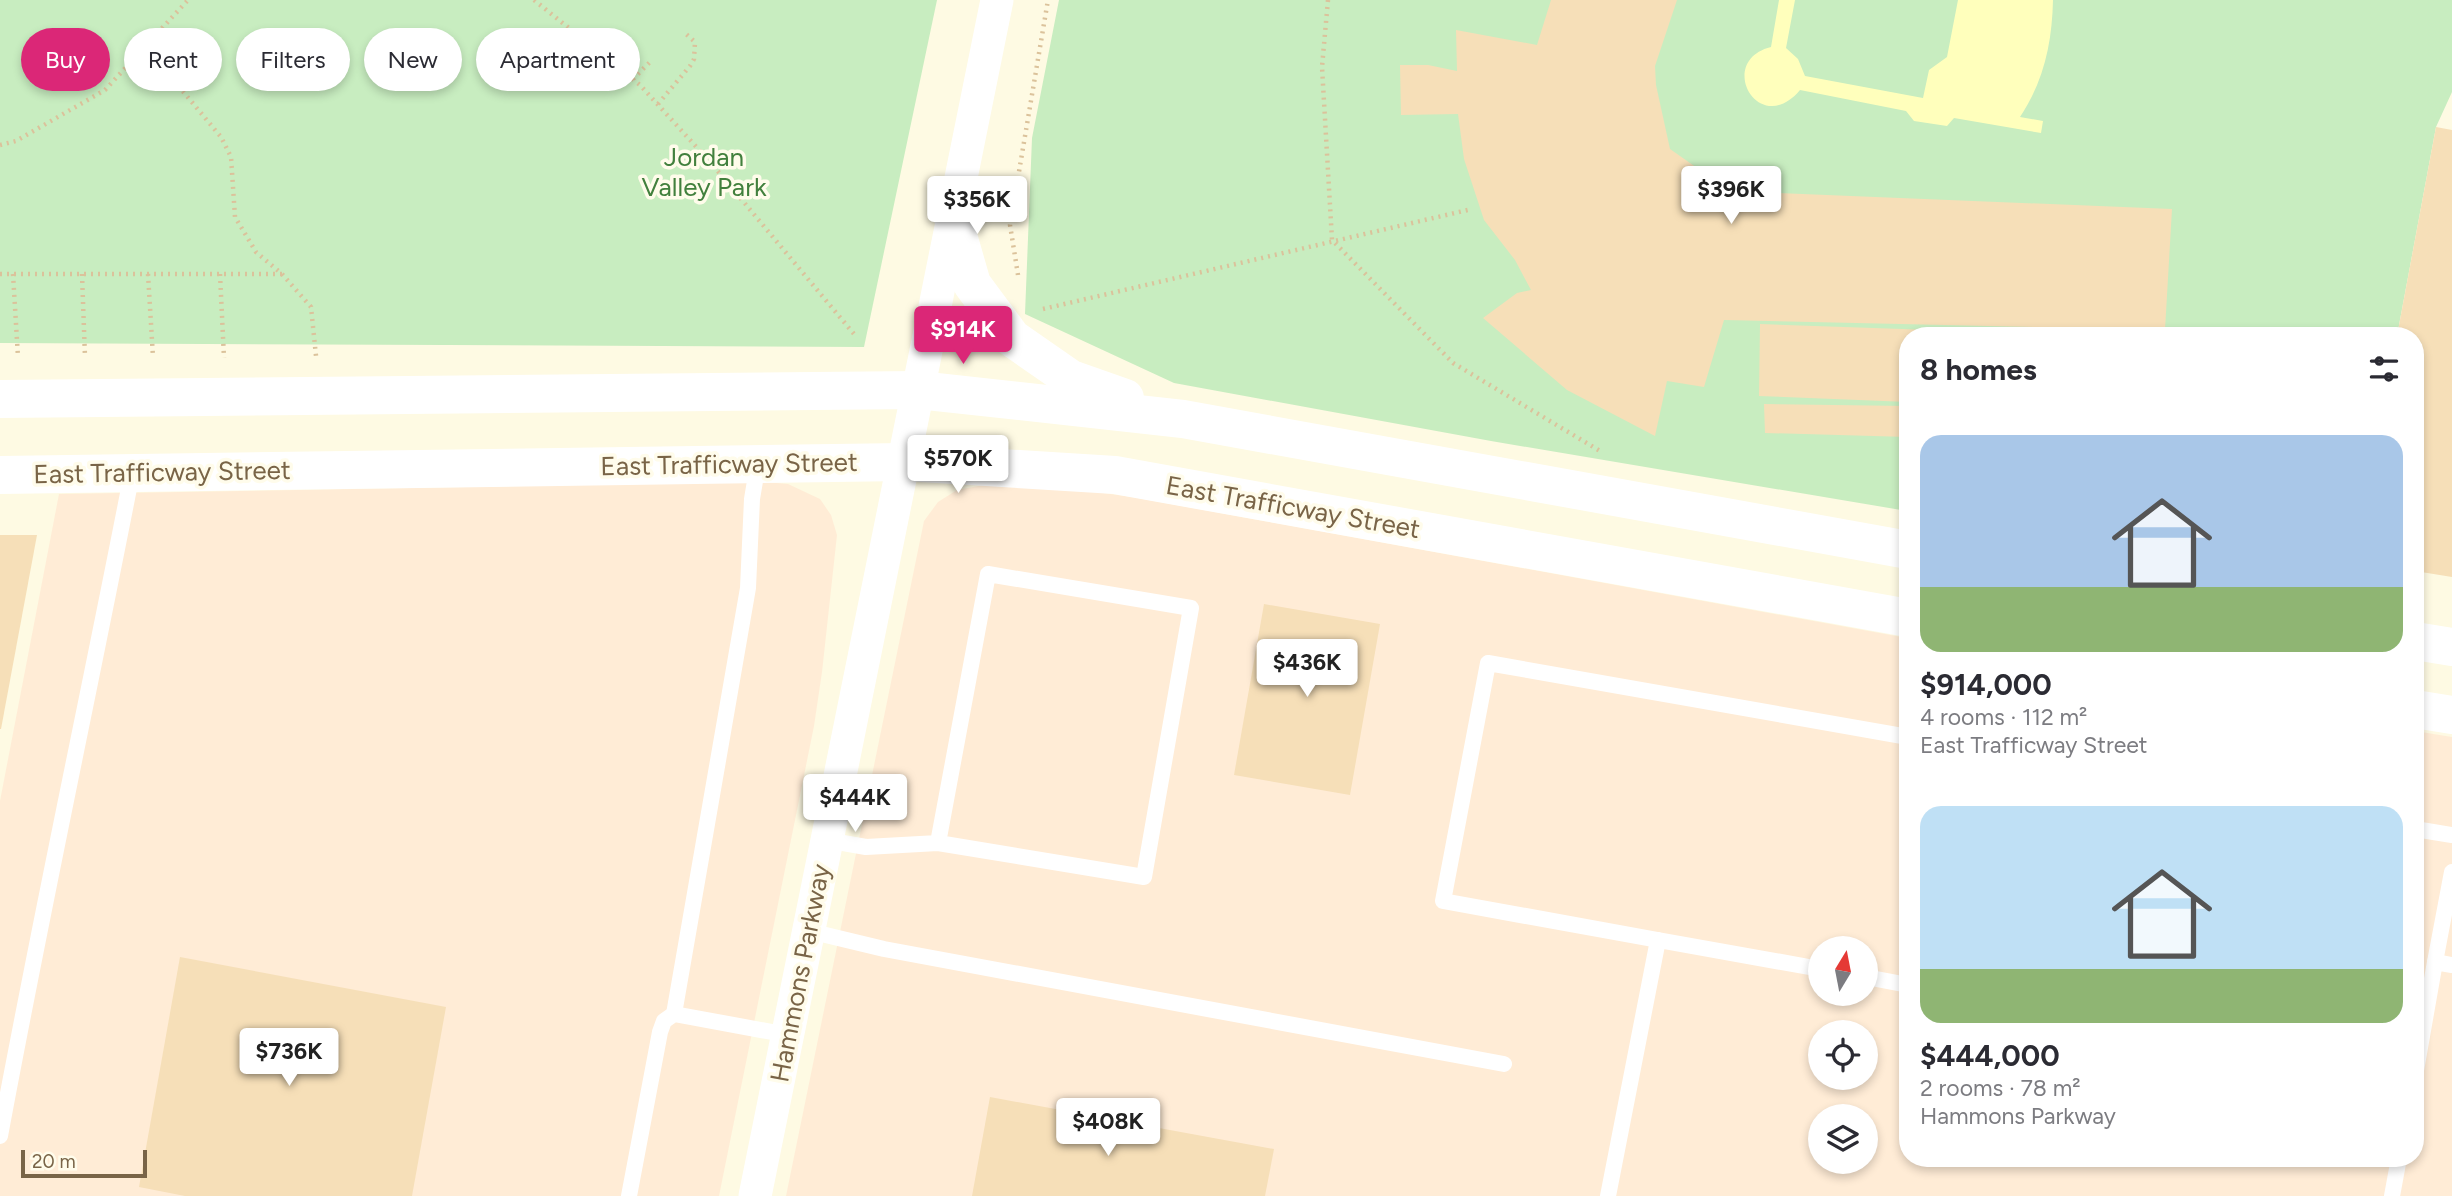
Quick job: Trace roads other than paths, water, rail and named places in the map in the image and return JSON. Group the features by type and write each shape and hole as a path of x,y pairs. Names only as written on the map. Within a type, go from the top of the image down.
{"main road":[{"path":"953,218 972,284 1012,338 1071,379 1183,419"},
{"path":"0,399 918,390 1183,419 1899,548"},
{"name":"East Trafficway Street","path":"0,475 905,461 1115,475 1899,616"},
{"path":"2424,643 2452,648"},
{"path":"2424,711 2452,716"}],"street":[{"name":"Hammons Parkway","path":"755,1196 997,0"}],"lane":[{"path":"629,1196 660,1032 664,1021 674,1014 748,588 752,499 758,463"},
{"path":"0,1136 38,932 110,592 132,473"},
{"path":"826,840 866,848 938,843 1144,877 1191,608 988,574 938,843"},
{"path":"1808,967 1443,901 1488,663 1899,735"},
{"path":"2424,830 2452,835"},
{"path":"2424,1026 2452,872"},
{"path":"809,932 897,951 1504,1064"},
{"path":"1608,1196 1658,940"},
{"path":"2435,962 2452,965"},
{"path":"1878,979 1899,983"},
{"path":"674,1014 788,1035"},
{"path":"2392,1196 2397,1167"}],"park label":[{"name":"Jordan Valley Park","path":"704,172"}]}
